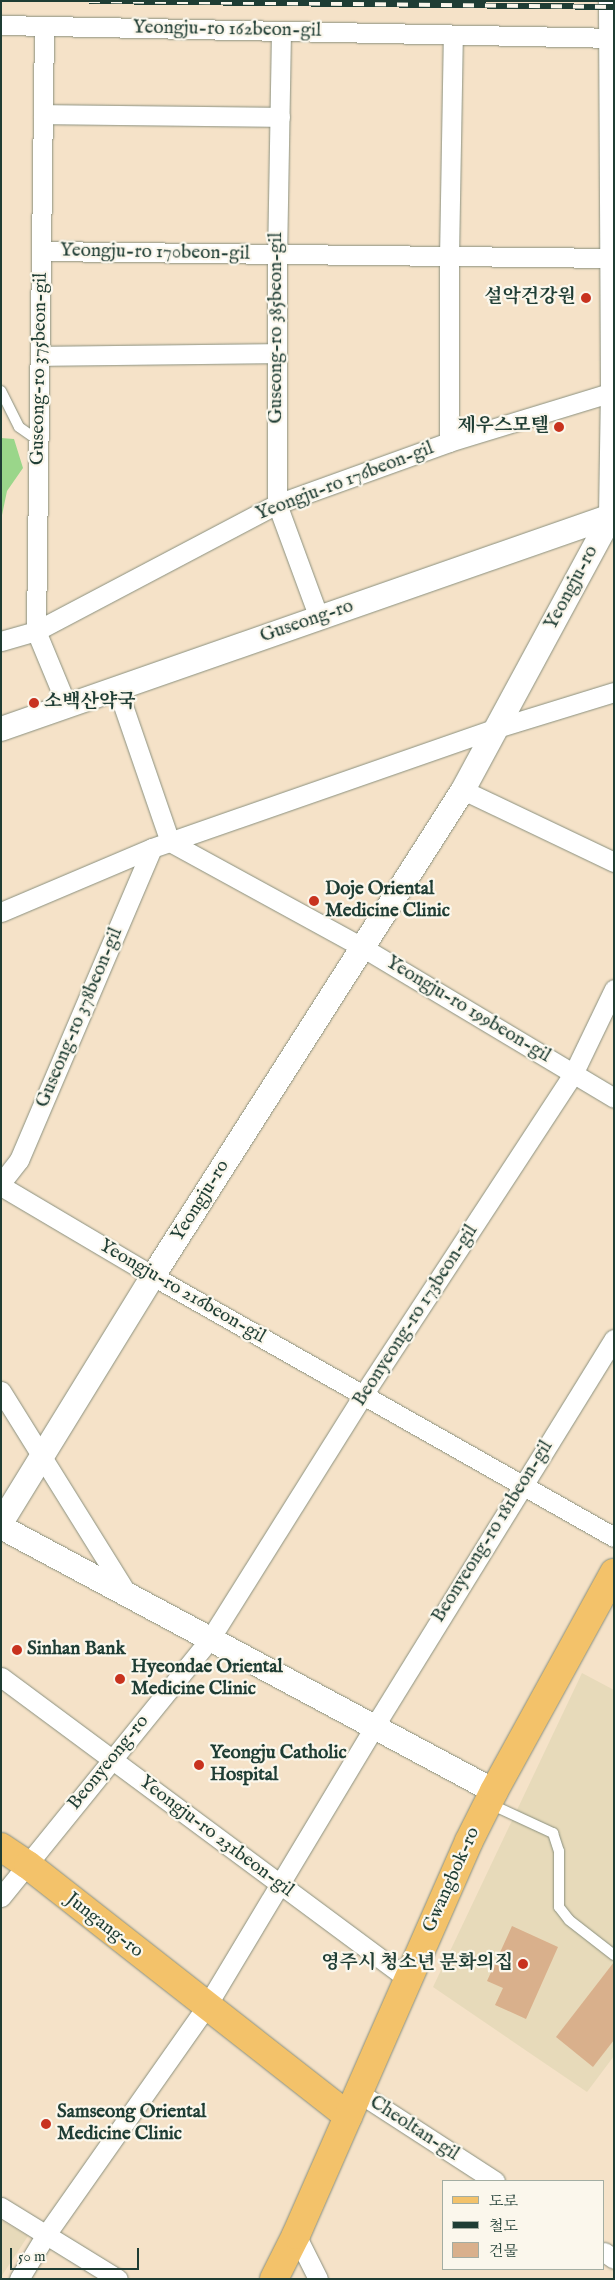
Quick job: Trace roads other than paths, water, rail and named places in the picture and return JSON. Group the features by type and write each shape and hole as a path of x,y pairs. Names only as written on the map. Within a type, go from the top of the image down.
{"main road":[{"name":"Gwangbok-ro","path":"274,2279 296,2235 490,1797 614,1573"},
{"name":"Jungang-ro","path":"1,1847 28,1865 206,2007 353,2105"}],"street":[{"name":"Yeongju-ro","path":"1,1523 153,1276 463,790 612,516 612,1"},
{"name":"Yeongju-ro 162beon-gil","path":"1,25 613,38"},
{"name":"Guseong-ro 375beon-gil","path":"44,26 36,631 67,706"},
{"name":"Guseong-ro 385beon-gil","path":"281,31 277,255 277,504 318,618"},
{"path":"450,442 449,257 453,35"},
{"path":"43,114 280,116"},
{"name":"Yeongju-ro 170beon-gil","path":"41,251 612,258"},
{"path":"40,356 277,353"},
{"name":"Yeongju-ro 176beon-gil","path":"1,641 36,631 277,504 450,442 613,392"},
{"name":"Guseong-ro","path":"1,729 612,516"},
{"path":"117,688 170,842 362,948"},
{"path":"1,912 152,848 497,728 614,692"},
{"path":"463,790 614,862"},
{"name":"Guseong-ro 378beon-gil","path":"1,1185 19,1160 152,848"},
{"name":"Yeongju-ro 199beon-gil","path":"362,948 574,1072 614,1098"},
{"name":"Beonyeong-ro 173beon-gil","path":"210,1639 364,1395 574,1072 614,989"},
{"name":"Yeongju-ro 216beon-gil","path":"1,1185 153,1276 614,1537"},
{"name":"Beonyeong-ro 181beon-gil","path":"374,1727 614,1339"},
{"path":"1,1390 128,1595"},
{"path":"1,1528 374,1727 490,1797"},
{"name":"Beonyeong-ro","path":"1,1897 210,1639"},
{"name":"Yeongju-ro 231beon-gil","path":"1,1677 408,1979"},
{"path":"19,2279 46,2236 206,2007 374,1727"},
{"name":"Cheoltan-gil","path":"353,2105 493,2180"},
{"path":"1,2206 46,2236 118,2279"},
{"path":"296,2235 318,2279"}],"lane":[{"path":"1,392 19,427 38,441"},
{"path":"490,1797 554,1834 559,1851 559,1907 569,1920 614,1955"}],"railway":[{"path":"89,1 614,7"}],"place":[{"name":"설악건강원","path":"586,298"},
{"name":"제우스모텔","path":"559,427"},
{"name":"소백산약국","path":"34,703"},
{"name":"Doje Oriental Medicine Clinic","path":"314,901"},
{"name":"Sinhan Bank","path":"17,1650"},
{"name":"Hyeondae Oriental Medicine Clinic","path":"120,1679"},
{"name":"Yeongju Catholic Hospital","path":"199,1765"},
{"name":"영주시 청소년 문화의집","path":"523,1964"},
{"name":"Samseong Oriental Medicine Clinic","path":"46,2124"}]}
